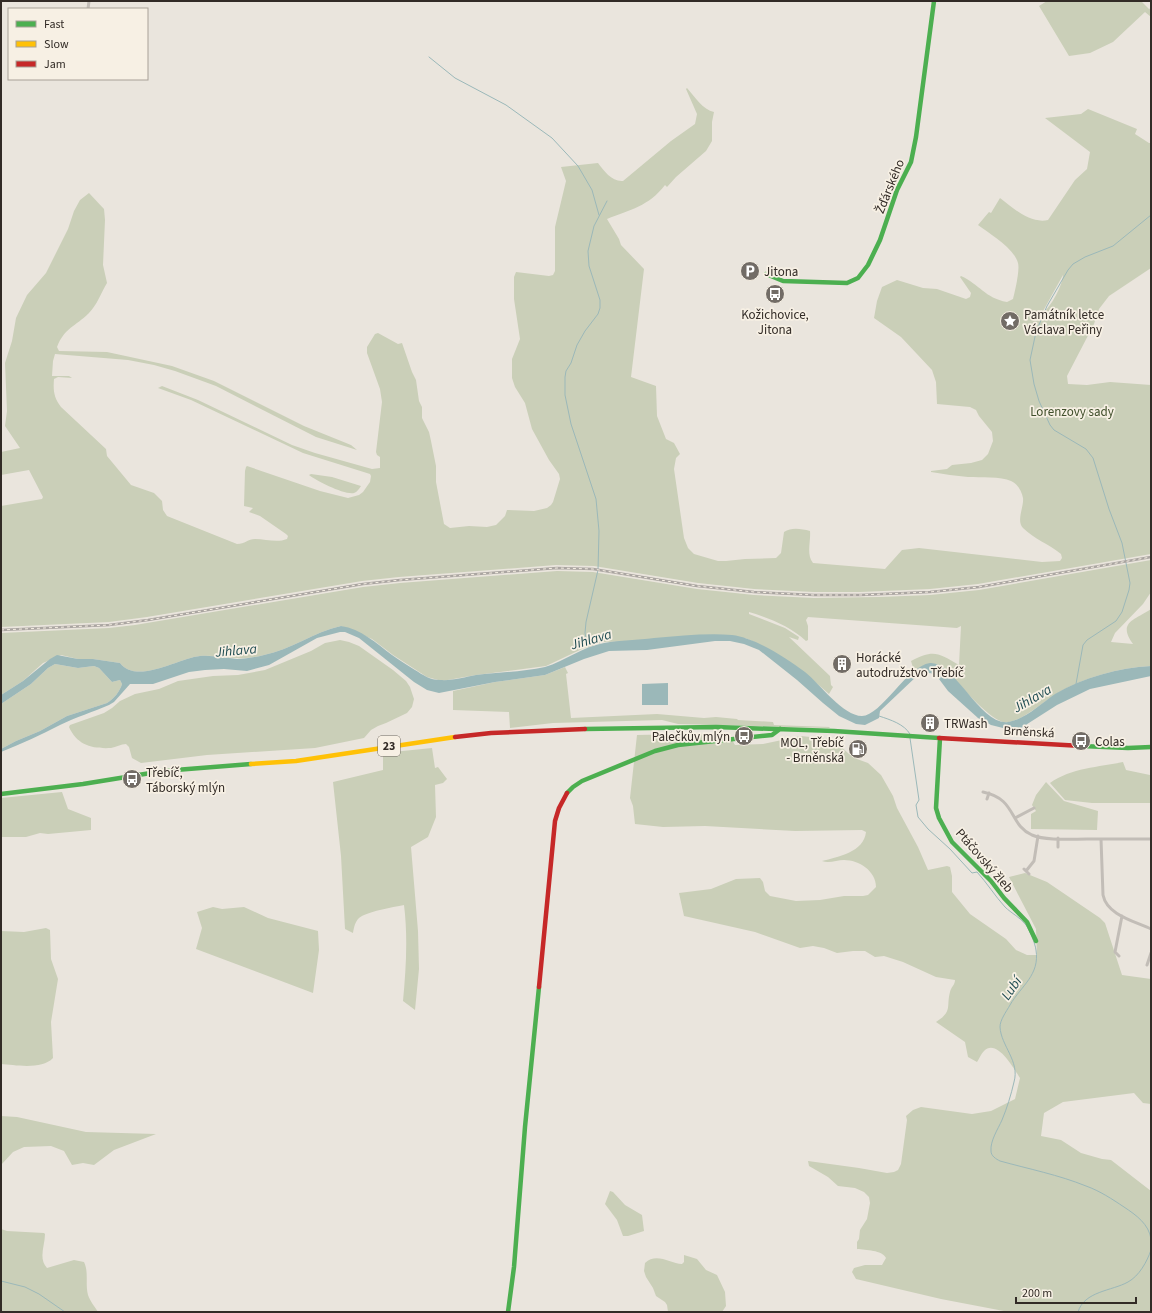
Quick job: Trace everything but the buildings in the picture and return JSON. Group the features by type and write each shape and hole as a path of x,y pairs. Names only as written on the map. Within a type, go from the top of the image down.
{"street":[{"name":"Žďárského","path":"766,274 783,281 846,283 858,278 868,266 880,240 896,190 911,162 918,122 934,1"},
{"name":"23","path":"1,794 88,784 163,771 296,761 477,734 680,727 780,729"},
{"name":"Brněnská","path":"780,729 1128,748 1151,747"},
{"path":"508,1312 514,1267 526,1119 555,821 560,806 573,787 582,780 655,751 678,745 769,736 780,729"},
{"name":"Ptáčovský žleb","path":"940,738 936,804 939,818 952,842 991,881 1004,898 1027,922 1036,941"},
{"path":"983,792 1002,799 1008,804 1024,830 1032,835 1058,838 1151,839"},
{"path":"987,799 989,793"},
{"path":"1016,818 1034,808"},
{"path":"1026,871 1034,861 1038,836"},
{"path":"1058,838 1058,847"},
{"path":"1101,839 1104,900 1106,904 1122,916 1151,929"},
{"path":"1119,956 1115,952 1122,916"},
{"path":"1147,965 1151,953"}],"green space":[{"path":"1047,1 1141,1 1149,9 1151,8 1151,17 1145,12 1113,42 1090,53 1069,56 1039,6"},
{"name":"Lorenzovy sady","path":"687,88 702,106 714,112 712,122 712,141 706,151 676,177 667,187 665,185 646,203 607,219 621,245 644,269 631,377 656,386 657,416 666,439 674,443 680,454 676,458 674,469 684,538 688,548 694,554 718,561 776,558 781,553 784,532 790,529 797,529 810,531 809,552 813,563 885,569 902,550 919,548 1042,562 1060,561 1062,558 1061,554 1032,535 1021,525 1020,518 1023,498 1019,488 1013,482 1002,478 954,476 931,472 947,469 952,465 982,460 988,454 993,441 992,432 976,410 970,407 937,404 936,382 932,370 901,337 874,318 877,301 882,287 897,280 923,288 937,289 966,299 970,297 971,293 960,277 961,276 999,300 1007,302 1013,299 1018,270 1016,257 1007,247 978,225 989,212 991,213 1000,198 1028,217 1041,221 1048,220 1075,180 1087,169 1090,152 1045,118 1081,114 1088,109 1137,129 1135,134 1151,143 1151,268 1109,296 1099,309 1094,324 1067,376 1068,384 1087,385 1110,382 1151,385 1151,554 978,584 930,589 860,592 814,592 754,589 698,583 594,566 556,565 362,581 109,622 1,627 1,506 42,499 43,497 29,470 1,475 1,452 20,448 5,426 7,411 5,363 12,341 16,318 27,295 46,273 68,229 74,211 80,200 89,193 104,209 103,265 107,283 92,310 63,335 57,347 59,351 107,352 172,366 214,381 304,426 351,445 357,450 316,437 216,386 175,371 128,360 55,354 52,376 69,376 72,378 58,377 54,379 54,394 61,407 106,449 107,456 131,485 154,493 162,501 163,510 167,516 237,544 253,539 275,541 287,539 288,536 286,534 260,516 249,512 253,508 244,506 245,471 247,466 320,491 348,498 359,495 363,492 370,482 370,474 303,453 191,400 158,388 162,386 198,400 292,445 372,469 380,468 380,457 376,452 382,402 380,389 367,353 367,347 375,334 378,333 398,344 402,343 416,380 419,401 422,407 422,418 429,432 436,466 436,482 444,524 450,528 469,526 487,527 496,525 505,516 507,510 534,511 547,508 553,502 560,479 559,474 549,460 532,429 525,403 515,387 512,378 512,359 520,339 514,299 514,277 516,272 549,276 553,275 555,271 555,227 566,181 561,167 598,163 612,178 623,181 671,141 695,124 697,114 686,89","holes":["1063,275 1059,290 1053,301 1042,313"]},
{"path":"309,475 332,477 361,486 354,493 344,492 318,481"},
{"path":"1151,560 1151,592 1143,604 1115,633 1111,642 1133,644 1127,631 1127,626 1134,619 1151,609 1151,666 1114,671 1090,678 1056,694 1023,717 1009,722 1003,722 989,714 943,667 928,665 914,671 911,661 931,654 941,655 959,665 961,626 957,628 808,617 806,620 808,626 808,640 806,641 779,623 749,612 749,614 785,628 799,637 798,640 789,637 830,676 831,685 833,687 829,694 789,662 757,643 745,638 604,642 582,649 546,666 442,681 427,677 393,655 372,639 341,626 321,632 274,653 251,658 200,656 147,671 127,669 120,663 93,659 78,659 61,655 43,663 23,681 1,695 1,633 109,628 135,625 363,587 557,571 593,572 697,589 754,595 814,598 880,597 930,595 979,590"},
{"path":"340,640 359,646 393,670 406,681 410,687 414,699 412,707 407,713 371,730 364,738 315,748 207,755 141,763 132,758 129,747 126,744 111,748 91,747 76,738 69,727 70,725 104,713 120,701 135,694 159,689 178,681 213,676 238,675 265,670 311,651 325,643"},
{"path":"55,664 78,668 94,666 99,668 112,682 120,680 122,684 116,695 107,703 67,716 40,731 1,749 1,704 31,684 48,668"},
{"path":"565,667 568,673 566,674 571,718 657,714 773,722 774,725 830,727 678,724 662,720 553,723 510,728 509,712 453,710 453,691 495,682 545,675"},
{"path":"728,733 735,745 763,744 801,736 829,739 836,742 849,754 868,763 881,775 893,796 897,808 918,847 928,870 947,866 950,867 952,876 952,892 970,914 1006,939 1016,950 1027,955 1037,955 1036,929 1009,877 1025,873 1047,882 1105,923 1122,975 1151,979 1151,1104 1143,1103 1134,1093 1063,1102 1044,1113 1041,1136 1061,1140 1081,1153 1111,1160 1151,1191 1151,1312 1009,1312 941,1299 856,1279 852,1272 854,1268 865,1265 882,1265 886,1258 881,1253 857,1249 860,1230 867,1219 870,1203 869,1197 864,1192 855,1188 838,1186 828,1177 809,1166 808,1161 887,1173 894,1172 898,1170 901,1164 907,1120 906,1116 913,1110 921,1107 972,1114 991,1111 1015,1099 1020,1078 1005,1056 994,1048 989,1048 984,1051 977,1062 968,1057 965,1042 936,1022 947,1012 950,992 955,980 936,977 903,962 884,956 875,957 865,951 837,953 813,946 800,948 755,932 684,916 679,893 711,889 736,879 760,878 763,882 765,891 770,896 796,901 820,900 844,896 863,896 868,895 876,887 870,871 861,864 844,860 830,862 822,861 855,849 864,839 866,832 862,830 795,831 705,826 663,827 635,824 633,806 630,798 637,735"},
{"path":"432,748 435,768 438,767 447,779 443,783 435,785 436,817 428,837 411,847 418,931 419,969 415,1010 403,1001 406,953 404,905 380,910 362,916 357,921 353,933 345,929 341,856 333,782 383,770 383,753"},
{"path":"1123,762 1126,770 1150,775 1151,803 1092,803 1065,800 1050,783 1076,771"},
{"path":"1046,782 1064,801 1098,811 1097,830 1031,829 1031,814 1036,811 1032,805 1036,795"},
{"path":"62,792 68,809 91,818 91,830 48,834 40,833 26,837 1,837 1,798"},
{"path":"213,907 222,909 244,907 268,918 318,931 319,950 313,993 196,949 202,928 197,912"},
{"path":"46,928 50,930 51,959 58,979 51,1022 53,1058 42,1064 28,1066 1,1064 1,931 24,932"},
{"path":"1,1116 17,1117 86,1132 156,1134 114,1150 94,1165 83,1163 72,1165 64,1151 51,1146 24,1147 13,1152 1,1165"},
{"path":"610,1191 613,1192 625,1205 642,1215 644,1231 623,1236 617,1220 605,1204"},
{"path":"1,1229 7,1231 44,1233 45,1238 42,1256 44,1264 47,1268 74,1260 84,1262 88,1295 98,1312 1,1312"},
{"path":"684,1255 697,1259 706,1270 717,1275 725,1292 726,1306 722,1312 668,1312 665,1302 656,1296 644,1271 645,1263 654,1258 658,1258 682,1264 684,1262"}],"water":[{"path":"341,626 362,633 397,659 424,675 436,680 537,669 560,661 596,645 610,642 693,635 732,635 761,644 780,655 811,677 847,711 855,715 862,716 869,714 877,708 912,673 921,666 930,663 939,665 949,672 978,705 988,714 998,721 1008,722 1014,721 1026,715 1055,694 1089,678 1114,671 1151,666 1151,676 1090,689 1057,705 1021,728 1007,729 991,725 978,718 948,691 936,675 930,673 918,675 880,711 879,718 865,725 856,724 839,716 759,650 744,644 730,641 715,641 647,650 609,651 584,659 545,675 495,682 439,693 427,690 414,682 359,638 345,632 340,632 317,638 269,665 247,671 224,669 205,670 189,672 153,684 130,684 114,702 109,705 66,722 1,752 1,749 40,731 67,716 107,703 120,689 122,684 120,680 112,682 99,668 94,666 78,668 55,664 48,668 31,684 1,704 1,695 23,681 57,655 78,659 93,659 120,663 127,669 147,671 200,656 237,659 274,653 321,632"},
{"path":"668,683 668,705 642,705 642,684"}],"waterway":[{"path":"429,57 455,78 506,105 552,138 578,166 592,190 599,215"},
{"name":"Jihlava","path":"588,647 585,633 586,622 598,570 599,531 596,499 571,424 565,395 565,377 577,345 585,331 598,314 600,308 600,300 589,266 588,251 594,226 607,201"},
{"path":"1076,684 1083,645 1087,640 1116,621 1122,612 1130,583 1122,543 1109,509 1093,458 1086,449 1054,430 1050,425 1039,401 1034,384 1030,360 1036,332 1047,306 1073,264 1085,257 1113,246 1151,215"},
{"name":"Lubí","path":"879,716 901,725 910,734"},
{"name":"Lubí","path":"910,738 919,800 916,805 918,817 972,873 977,872 1005,907 1024,922 1031,934 1035,947 1035,966 1029,980 1014,998 1000,1024 1003,1041 1012,1060 1015,1074 1013,1087 1007,1106 992,1143 992,1154 1000,1161 1044,1172 1091,1188 1101,1193 1129,1210 1145,1224 1151,1239"},
{"name":"Lubí","path":"1078,1312 1081,1305 1092,1296 1099,1292 1122,1285 1136,1276 1151,1250"},
{"path":"1,1281 25,1287 39,1294 65,1312"}],"railway":[{"path":"1,630 109,625 148,620 363,584 557,568 593,569 697,586 754,592 814,595 860,595 930,592 979,587 1151,557"}],"traffic: fast":[{"path":"766,274 783,281 847,283 858,278 868,265 880,240 897,190 911,162 916,137 934,1"},
{"path":"585,729 716,727 834,731 939,738"},
{"path":"567,793 582,781 655,751 678,745 772,735 780,729"},
{"path":"940,738 936,808 939,818 952,842 991,881 1004,898 1027,922 1036,941"},
{"path":"1082,746 1128,748 1151,747"},
{"path":"1,794 83,784 163,771 251,764"},
{"path":"508,1312 514,1267 525,1127 539,987"}],"traffic: slow":[{"path":"251,764 296,761 455,737"}],"traffic: jam":[{"path":"455,737 491,733 585,729"},
{"path":"939,738 1082,746"},
{"path":"539,987 555,821 559,808 567,793"}],"place":[{"name":"Jitona","path":"750,271"},
{"name":"Kožichovice, Jitona","path":"775,294"},
{"name":"Památník letce Václava Peřiny","path":"1010,321"},
{"name":"Horácké autodružstvo Třebíč","path":"842,664"},
{"name":"TRWash","path":"930,723"},
{"name":"Palečkův mlýn","path":"744,736"},
{"name":"Colas","path":"1081,741"},
{"name":"MOL, Třebíč - Brněnská","path":"858,749"},
{"name":"Třebíč, Táborský mlýn","path":"132,779"}]}
